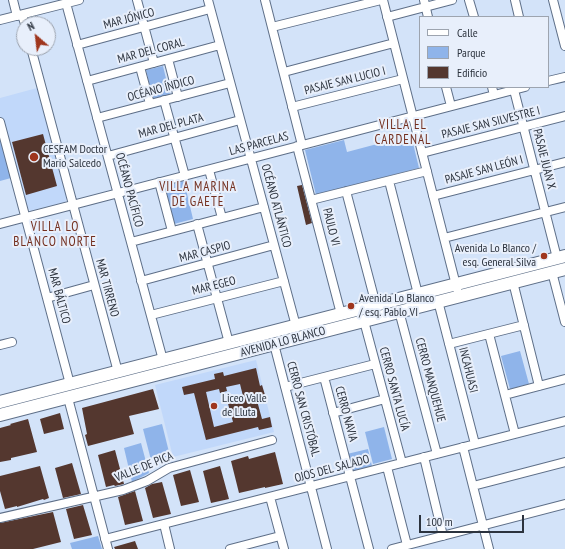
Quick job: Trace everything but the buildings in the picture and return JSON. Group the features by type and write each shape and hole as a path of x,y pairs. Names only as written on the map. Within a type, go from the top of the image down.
{"main road":[{"name":"AVENIDA LO BLANCO","path":"0,415 438,301 457,290 561,257"},
{"name":"AVENIDA LO BLANCO","path":"0,402 418,294 513,282 565,269"},
{"path":"182,355 185,368"}],"street":[{"path":"13,0 20,15"},
{"path":"0,20 61,3 79,0"},
{"path":"137,0 154,63"},
{"name":"OCÉANO ATLÁNTICO","path":"208,0 296,326"},
{"name":"PAULO VI","path":"265,0 284,72 311,200 341,314"},
{"path":"272,27 382,0 457,290"},
{"path":"387,17 424,3 452,0"},
{"path":"469,0 474,16"},
{"path":"515,0 519,16"},
{"path":"553,0 565,46"},
{"name":"OCÉANO PACÍFICO","path":"61,3 77,45 163,360"},
{"path":"424,3 428,16"},
{"name":"MAR JÓNICO","path":"77,45 210,9"},
{"path":"284,72 394,43"},
{"name":"MAR DEL CORAL","path":"87,80 220,45"},
{"name":"MAR TIRRENO","path":"33,56 118,372"},
{"path":"168,59 178,97"},
{"path":"140,67 150,104"},
{"path":"549,81 565,77"},
{"name":"PASAJE SAN LUCIO I","path":"292,107 403,79"},
{"name":"OCÉANO ÍNDICO","path":"97,118 230,82"},
{"path":"446,88 451,106"},
{"name":"LAS PARCELAS","path":"0,224 451,106 493,91 514,90 521,88"},
{"name":"PASAJE JUAN X","path":"514,90 545,212 561,257"},
{"path":"164,100 185,176"},
{"name":"PASAJE SAN SILVESTRE I","path":"422,153 565,116"},
{"name":"MAR DEL PLATA","path":"108,156 240,120"},
{"name":"MAR BÁLTICO","path":"0,122 70,384"},
{"name":"PASAJE SAN LEÓN I","path":"433,196 565,162"},
{"path":"209,170 222,218"},
{"path":"311,200 427,171"},
{"path":"389,180 418,294"},
{"path":"159,182 172,231"},
{"path":"346,191 376,305"},
{"path":"131,242 264,207"},
{"path":"444,238 565,207"},
{"path":"197,224 229,343"},
{"name":"MAR CASPIO","path":"141,281 274,245"},
{"path":"552,272 565,322"},
{"name":"MAR EGEO","path":"151,315 284,281"},
{"path":"513,282 539,386"},
{"path":"47,298 94,285"},
{"name":"INCAHUASI","path":"438,301 475,444"},
{"name":"CERRO MANQUEHUE","path":"400,311 437,454"},
{"name":"CERRO SANTA LUCÍA","path":"364,321 402,463"},
{"path":"449,344 524,325"},
{"path":"489,334 515,434"},
{"path":"0,345 12,342"},
{"name":"CERRO SAN CRISTÓBAL","path":"274,344 327,549"},
{"path":"285,387 375,364"},
{"name":"CERRO NAVIA","path":"324,377 369,549"},
{"path":"505,395 565,379"},
{"path":"68,398 108,549"},
{"path":"333,413 385,399"},
{"name":"OJOS DEL SALADO","path":"105,539 565,421"},
{"name":"VALLE DE PICA","path":"0,518 123,490 142,483 172,467 272,440"},
{"path":"462,447 489,549"},
{"path":"424,457 443,536"},
{"path":"473,486 565,462"},
{"path":"387,467 407,545"},
{"path":"270,497 284,549"},
{"path":"392,549 565,504"},
{"path":"164,524 170,549"},
{"path":"230,549 280,536"}],"shaded area":[{"name":"CESFAM Doctor Mario Salcedo","path":"37,88 67,198 65,202 31,211 26,207 0,115 0,98"},
{"name":"Liceo Valle de Lluta","path":"256,360 274,432 173,457 155,385"}],"green space":[{"path":"163,66 170,95 153,99 146,70"},
{"path":"411,135 419,168 316,195 305,150 344,140 347,152"},
{"path":"0,137 11,178 0,181"},
{"path":"184,181 193,219 174,224 165,186"},
{"path":"520,351 529,384 510,389 501,356"},
{"path":"162,424 170,456 151,460 143,429"},
{"path":"384,427 392,459 373,464 365,432"},
{"path":"141,443 149,473 132,482 124,448"},
{"path":"368,449 372,466 352,471 347,454"},
{"path":"98,536 102,549 72,549 70,543"}],"place":[{"name":"CESFAM Doctor Mario Salcedo","path":"34,157"},
{"name":"Avenida Lo Blanco / esq. General Silva","path":"544,256"},
{"name":"Avenida Lo Blanco / esq. Pablo VI","path":"351,306"},
{"name":"Liceo Valle de Lluta","path":"214,406"}],"district":[{"name":"VILLA EL CARDENAL","path":"403,132"},
{"name":"VILLA MARINA DE GAETE","path":"198,194"},
{"name":"VILLA LO BLANCO NORTE","path":"55,234"}]}
